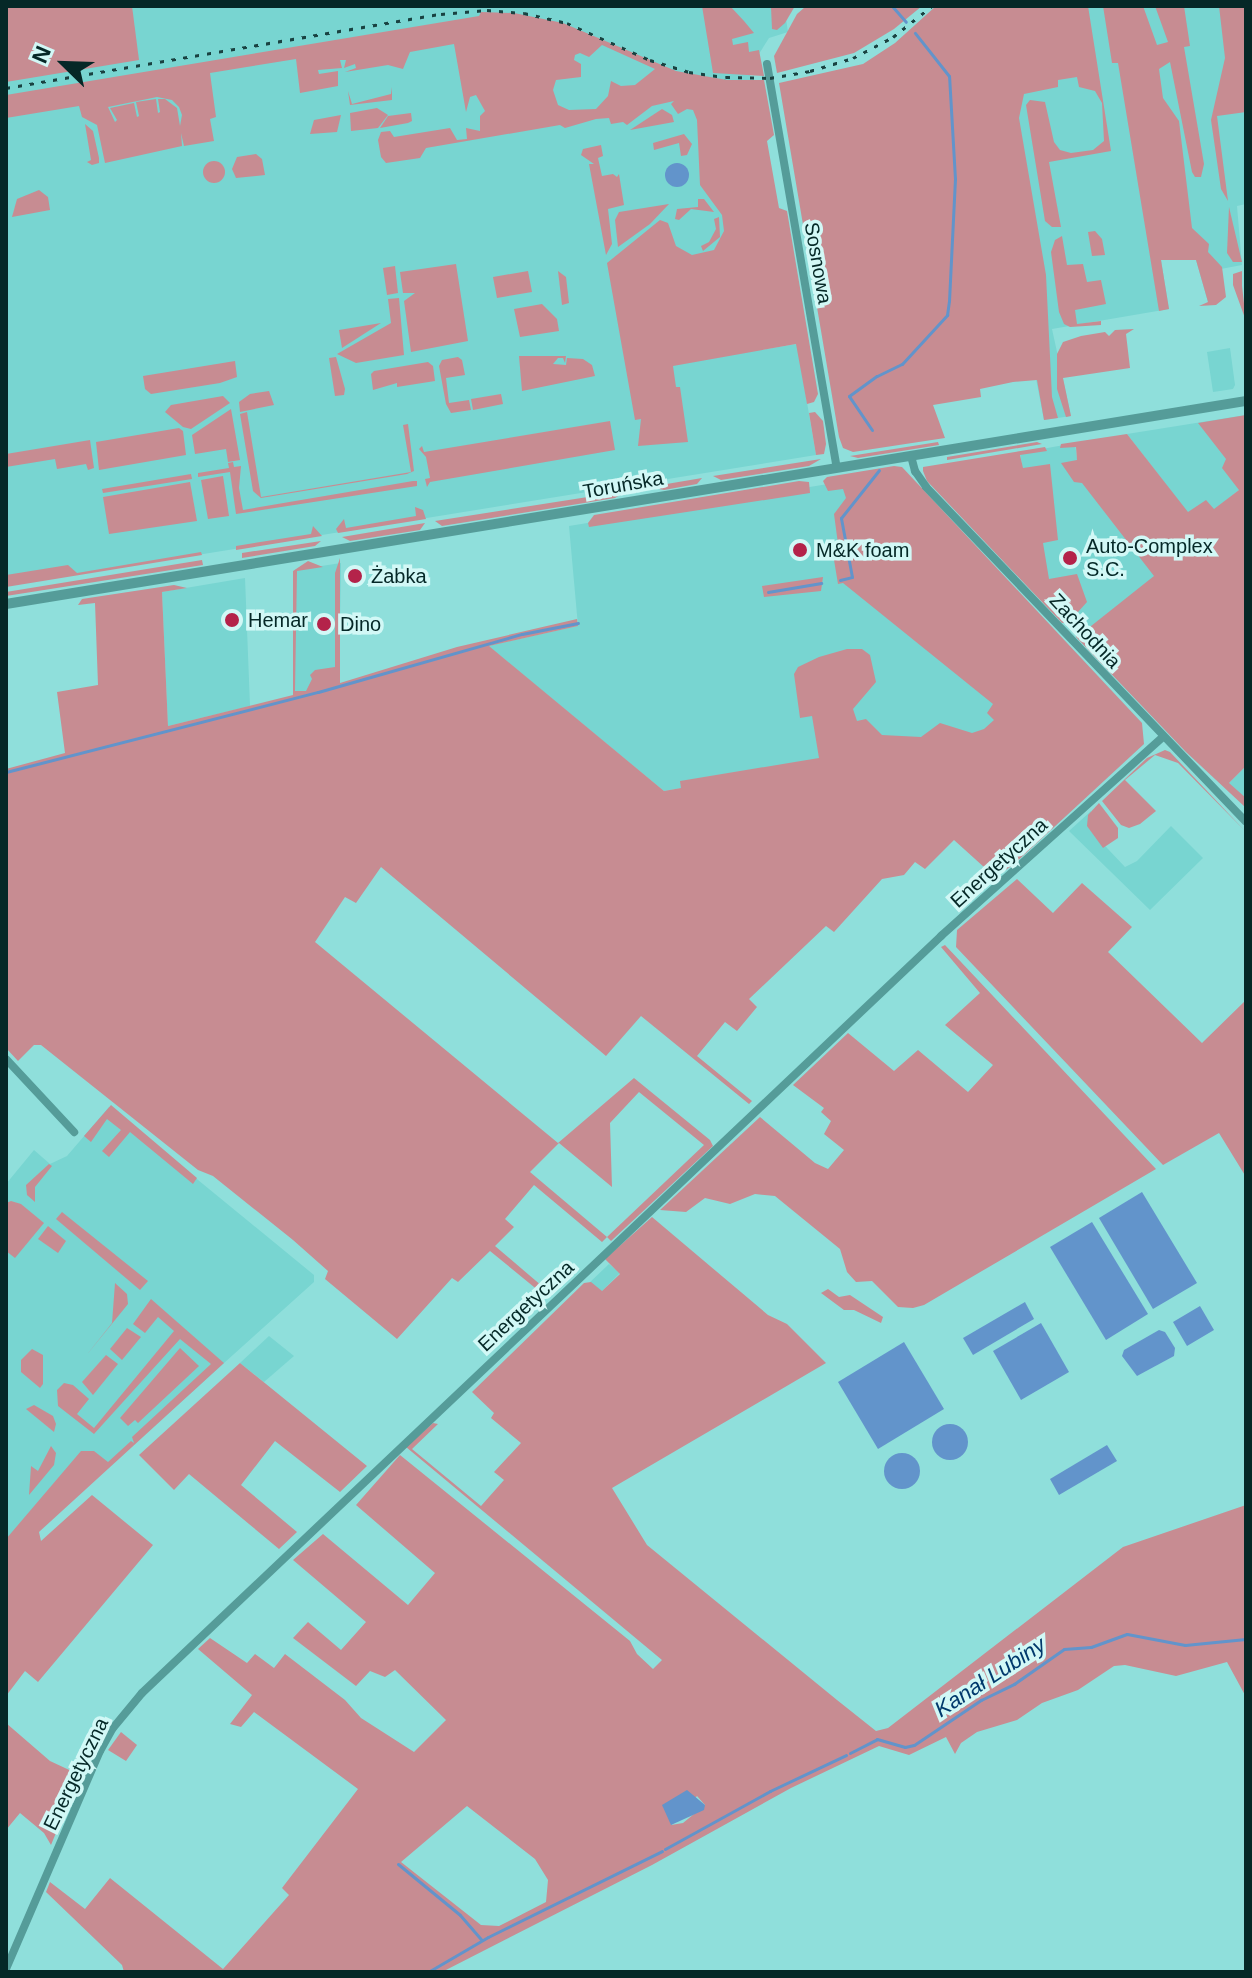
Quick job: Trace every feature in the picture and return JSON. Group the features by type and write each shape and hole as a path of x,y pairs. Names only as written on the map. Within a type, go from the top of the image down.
{"street":[{"name":"Sosnowa","path":"767,64 837,468"},
{"name":"Toruńska","path":"6,604 1246,401"},
{"name":"Zachodnia","path":"911,456 915,471 926,487 1246,822"},
{"name":"Energetyczna","path":"6,1969 100,1751 113,1728 142,1693 932,945 1163,737"},
{"path":"6,1059 74,1132"}],"shaded area":[{"path":"6,6 784,6 788,32 769,38 750,68 760,350 797,344 816,455 6,586"},
{"path":"6,6 132,6 139,60 6,82"},
{"path":"702,6 730,6 744,21 754,33 732,39 733,45 748,42 749,52 759,50 764,76 713,73"},
{"path":"795,6 785,23 777,30 772,29 771,7"},
{"path":"922,6 894,29 854,53 777,73 774,56 797,14 805,7"},
{"path":"936,6 1088,6 1111,151 1049,162 1061,227 1052,227 1045,221 1026,105 1030,100 1045,102 1054,142 1060,150 1071,153 1093,150 1104,141 1102,103 1095,91 1079,87 1077,77 1058,80 1058,87 1024,94 1019,118 1046,275 1052,397 1058,418 1044,420 1037,380 1013,382 980,389 981,397 933,405 945,438 853,452 843,448 839,437 779,83 863,64 895,43"},
{"path":"978,6 1246,6 1246,204 1237,206 1242,265 1210,271 1208,302 1196,260 1161,260 1169,309 1052,329 1071,416 1044,420 996,173"},
{"path":"1103,6 1143,6 1157,45 1168,42 1155,6 1184,6 1190,46 1184,47 1204,164 1201,177 1195,177 1192,172 1170,62 1159,69 1163,98 1179,121 1192,228 1209,244 1208,252 1222,267 1226,297 1216,305 1199,306 1208,302 1196,260 1161,260 1169,309 1159,311 1118,63 1112,63"},
{"path":"1219,6 1246,6 1246,112 1217,116 1228,201 1221,189 1211,120 1225,58"},
{"path":"481,12 514,13 563,23 676,71 727,80 764,80 774,135 767,141 779,208 787,211 818,394 814,402 807,404 796,344 673,366 676,387 680,387 688,442 638,446 641,419 635,420 607,263 660,220 668,223 676,246 692,255 714,250 724,231 722,215 700,185 697,120 693,110 687,109 678,114 671,104 674,101 652,106 627,125 623,122 611,124 609,118 596,119 565,128 560,125 426,148 420,158 386,163 381,157 378,140 381,132 390,131 394,137 450,128 457,140 467,139 466,128 480,131 480,116 485,111 476,95 470,97 466,112 454,44 410,52 403,69 388,65 345,72 356,68 355,64 344,68 346,60 340,60 342,68 318,70 319,74 338,71 338,86 300,93 296,59 210,73 216,117 210,119 214,141 184,146 181,133 182,146 105,163 97,125 82,117 79,106 6,118 6,95 479,16","holes":["602,45 655,69 635,85 621,86 611,81 608,96 596,109 569,110 558,105 553,90 556,80 581,77 581,64 574,60 575,55 580,53 589,57","157,97 172,100 179,107 182,115 180,126 177,108 165,99 158,99 158,113 156,99 136,102 137,117 134,103 110,108 117,120 115,122 108,107"]},
{"path":"392,87 392,100 350,105 348,91 352,104 391,94"},
{"path":"377,108 388,115 378,128 351,131 350,113"},
{"path":"662,109 672,115 674,122 630,130"},
{"path":"411,113 412,121 408,123 380,128 388,116"},
{"path":"341,115 337,132 310,134 314,120"},
{"path":"85,124 93,131 99,158 99,163 92,165 87,162 91,160"},
{"path":"684,134 692,144 687,155 681,156 679,143 654,150 653,143"},
{"path":"601,145 603,156 598,158 602,176 613,174 617,177 619,174 624,205 608,209 612,244 606,255 589,164 594,164 581,155 583,149"},
{"path":"256,154 262,159 265,175 236,178 232,169 237,157"},
{"path":"214,161 222,164 225,172 222,180 214,183 206,180 203,172 206,164"},
{"path":"677,163 686,166 689,175 686,184 677,187 668,184 665,175 668,166"},
{"path":"39,190 48,197 50,210 12,217 17,199"},
{"path":"698,199 704,199 714,212 691,209 679,220 675,219 677,209 698,207"},
{"path":"669,204 650,224 618,247 615,220 619,212"},
{"path":"1229,207 1242,262 1233,262 1227,253"},
{"path":"719,217 720,237 703,251 701,246 709,242 716,229 714,219"},
{"path":"1095,231 1102,239 1105,255 1092,256 1088,232"},
{"path":"1062,236 1067,265 1083,264 1087,282 1101,280 1106,304 1075,310 1077,324 1101,321 1101,325 1070,327 1064,324 1059,312 1051,252 1055,240"},
{"path":"456,264 468,341 411,352 404,301 415,293 403,293 400,272"},
{"path":"395,266 398,293 387,295 383,268"},
{"path":"528,271 532,292 497,298 493,277"},
{"path":"558,271 566,277 569,303 562,305"},
{"path":"1242,271 1246,321 1233,285 1233,274"},
{"path":"399,298 404,355 356,363 337,354 391,323 388,299"},
{"path":"542,304 557,319 559,331 520,337 514,309"},
{"path":"381,323 342,348 339,330"},
{"path":"1134,329 1126,334 1130,368 1063,378 1071,416 1066,417 1057,389 1057,354 1063,342 1081,336 1105,332 1109,336 1115,330"},
{"path":"1230,348 1235,385 1233,389 1213,392 1207,352"},
{"path":"519,356 566,356 565,363 563,358 558,358 553,364 566,365 567,358 583,359 592,365 595,376 522,391"},
{"path":"336,357 345,389 344,395 335,396 329,358"},
{"path":"458,357 462,360 465,375 446,378 449,403 469,400 471,410 451,413 446,404 439,366 442,360"},
{"path":"235,361 237,377 220,383 151,394 145,389 143,376"},
{"path":"428,362 433,366 435,381 397,387 397,383 373,390 371,374 374,371"},
{"path":"269,391 274,405 240,412 239,402 250,394"},
{"path":"501,394 503,404 473,410 471,399"},
{"path":"223,396 230,403 191,429 183,427 165,412 171,405"},
{"path":"231,409 240,460 228,462 226,449 195,454 192,435"},
{"path":"247,412 261,497 411,472 403,425 408,424 414,471 407,474 261,498 253,491 240,414"},
{"path":"815,412 823,421 826,444 824,454 816,455 809,413"},
{"path":"1246,415 1239,490 1214,510 1188,513 1127,434"},
{"path":"1246,415 1246,766 1229,783 1246,798 1245,807 1186,752 1076,637 1078,631 1081,634 1154,576 1082,483 1074,482 1061,463 1077,460 1076,447 1060,448 1061,444 1127,434 1188,512 1206,500 1214,509 1239,490 1222,468 1226,459 1198,423"},
{"path":"610,421 615,450 430,482 427,487 425,479 430,478 426,457 419,449 422,446 424,452"},
{"path":"179,428 183,431 186,455 99,470 96,442"},
{"path":"90,440 94,468 88,470 86,464 57,469 55,459 6,467 6,454"},
{"path":"938,442 939,445 858,458 850,456"},
{"path":"1037,442 1042,444 947,460 947,457"},
{"path":"1075,443 1079,474 1206,638 1144,700 1044,596 1020,453"},
{"path":"1045,447 1047,451 1020,455 1023,468 1050,464 1058,540 1043,543 1049,579 1077,574 1087,602 1069,622 1062,623 927,481 923,471 923,467"},
{"path":"821,459 809,466 721,480 713,476"},
{"path":"233,462 234,467 241,466 239,488 243,510 413,481 417,481 417,486 236,514 230,472 198,477 198,473 229,468 228,463"},
{"path":"902,467 1142,723 1144,744 1013,865 995,877 954,840 925,869 915,862 904,875 882,879 834,932 826,926 749,999 757,1007 737,1031 725,1022 697,1056 752,1101 749,1104 641,1016 606,1056 381,867 356,903 345,897 315,942 558,1143 634,1078 710,1140 713,1146 611,1241 607,1237 602,1242 534,1185 505,1219 514,1227 495,1246 549,1292 545,1296 490,1251 458,1282 452,1278 397,1339 325,1279 328,1271 293,1240 213,1176 198,1170 41,1045 34,1045 18,1061 6,1048 6,769 65,753 57,692 98,685 95,603 78,605 82,599 174,585 187,588 162,592 168,726 293,695 293,571 308,561 323,567 297,571 295,691 306,691 312,679 310,675 315,670 335,667 335,573 340,558 340,683 457,647 577,619 578,626 489,646 664,791 681,788 680,781 819,758 812,716 800,718 794,674 798,667 819,657 847,649 862,649 870,655 876,682 853,709 857,721 866,719 882,735 921,737 940,723 972,733 984,729 994,720 987,713 993,704 843,583 838,584 834,560 840,559 834,514 846,498 843,489 828,491 823,481 827,477","holes":["639,1092 704,1145 607,1237 530,1172 559,1143 612,1187 610,1123"]},
{"path":"191,474 192,479 103,493 102,489"},
{"path":"223,476 229,516 208,519 201,480"},
{"name":"M&K foam","path":"871,477 1025,729 664,791 488,646 578,626 569,526"},
{"path":"702,478 697,484 664,490 649,487"},
{"path":"799,481 809,482 810,493 589,527 588,523 594,515"},
{"path":"190,482 197,521 109,534 103,497"},
{"path":"626,491 615,498 442,526 435,521"},
{"path":"415,507 423,510 426,519 338,533 336,529 344,519 346,528 416,516"},
{"path":"425,523 420,530 350,541 342,537"},
{"path":"313,526 322,536 236,550 236,546 311,534"},
{"path":"321,541 315,546 242,558 242,553"},
{"path":"201,552 202,555 6,587 6,575 68,565 77,573"},
{"path":"202,560 203,565 6,596 6,592"},
{"path":"341,563 339,683 293,695 295,570"},
{"path":"823,577 821,591 764,597 762,586"},
{"path":"245,578 250,706 168,726 162,592"},
{"path":"1165,750 1170,752 1246,832 1178,763 1155,755 1125,780 1156,811 1140,824 1129,828 1121,825 1102,801 1147,758"},
{"path":"1246,766 1246,805 1227,785"},
{"path":"1099,803 1118,828 1118,838 1103,848 1087,826 1088,815"},
{"path":"1091,811 1091,831 1125,867 1137,861 1171,826 1203,858 1150,910 1069,831"},
{"path":"1017,879 1053,913 1082,883 1132,927 1108,952 1202,1043 1246,1000 1246,1177 1219,1133 1163,1165 956,947 957,930"},
{"path":"945,945 1156,1169 924,1305 913,1308 898,1307 872,1281 856,1282 847,1272 840,1249 775,1196 755,1194 730,1204 705,1198 686,1212 660,1210 760,1117 815,1163 828,1169 844,1150 824,1134 831,1121 821,1112 824,1108 793,1085 848,1033 894,1071 918,1050 968,1092 993,1065 945,1025 980,993 941,947"},
{"path":"111,1105 197,1178 193,1184 130,1132 109,1157 102,1151 121,1130 107,1119 91,1142 84,1136"},
{"path":"109,1107 314,1275 314,1282 6,1559 6,1184 34,1150 50,1164 67,1156"},
{"path":"49,1164 52,1166 35,1187 35,1202 27,1195 26,1185"},
{"path":"1142,1192 1197,1283 1153,1309 1099,1218"},
{"path":"6,1203 21,1204 44,1223 15,1258 6,1251"},
{"path":"62,1212 148,1281 140,1290 56,1219"},
{"path":"652,1217 768,1315 787,1324 826,1363 612,1488 647,1545 876,1731 888,1728 1123,1547 1246,1505 1246,1697 1227,1662 1176,1676 1125,1665 1114,1666 1078,1690 1042,1703 1017,1720 977,1732 961,1743 955,1754 946,1737 909,1755 879,1746 791,1788 652,1865 442,1972 124,1972 122,1965 46,1892 50,1882 85,1909 110,1878 223,1969 289,1895 282,1888 358,1789 254,1712 241,1727 230,1724 252,1695 198,1649 210,1638 247,1663 255,1654 274,1668 285,1654 345,1700 361,1718 414,1752 446,1720 395,1670 385,1677 370,1671 356,1686 293,1638 308,1622 341,1650 366,1622 293,1560 323,1534 408,1605 435,1573 356,1505 400,1455 630,1641 637,1654 653,1669 662,1660 406,1447 433,1423 438,1424 412,1449 481,1506 504,1480 494,1472 521,1443 491,1418 494,1413 472,1392 584,1283 591,1282 602,1291 620,1274 605,1259","holes":["697,1796 705,1805 683,1823 671,1825","467,1806 535,1859 548,1880 546,1902 499,1926 481,1925 401,1862"]},
{"path":"1092,1222 1148,1314 1106,1340 1050,1247"},
{"path":"48,1226 66,1241 58,1253 38,1239"},
{"path":"609,1264 620,1273 598,1295 586,1286"},
{"path":"115,1283 127,1294 128,1304 85,1357 112,1323"},
{"path":"828,1289 839,1297 850,1295 883,1317 881,1323 854,1310 844,1310 821,1293"},
{"path":"151,1299 224,1363 39,1532 41,1541 92,1495 153,1545 38,1682 25,1671 6,1696 6,1539 81,1451 94,1451 108,1462 131,1441 134,1443 132,1437 211,1364 180,1339 94,1434 58,1406 57,1390 64,1383 73,1385 89,1399 77,1414 94,1428 174,1331 158,1317 145,1333 133,1324"},
{"path":"1025,1302 1034,1319 973,1355 963,1338"},
{"path":"1200,1306 1214,1330 1187,1346 1173,1322"},
{"path":"1041,1323 1069,1372 1021,1400 993,1351"},
{"path":"127,1328 141,1337 122,1360 110,1349"},
{"path":"1159,1330 1165,1332 1175,1348 1174,1356 1137,1376 1122,1356 1124,1350"},
{"path":"269,1336 294,1356 264,1382 240,1363"},
{"path":"904,1342 944,1409 878,1449 838,1382"},
{"path":"180,1348 199,1366 138,1423 135,1420 128,1426 120,1418"},
{"path":"32,1349 43,1355 43,1384 40,1388 21,1372 21,1360"},
{"path":"106,1355 118,1364 93,1395 82,1382"},
{"path":"240,1363 367,1466 340,1492 275,1441 241,1485 297,1532 279,1549 189,1474 174,1490 139,1455"},
{"path":"34,1405 53,1416 56,1424 54,1432 26,1409"},
{"path":"950,1424 963,1429 968,1442 963,1455 950,1460 937,1455 932,1442 937,1429"},
{"path":"1107,1445 1117,1461 1059,1495 1050,1479"},
{"path":"51,1446 56,1453 54,1465 29,1495 31,1466 38,1471"},
{"path":"902,1453 915,1458 920,1471 915,1484 902,1489 889,1484 884,1471 889,1458"},
{"path":"6,1723 50,1761 80,1775 51,1845 44,1833 20,1813 6,1830"},
{"path":"121,1732 137,1745 126,1761 108,1750"},
{"path":"687,1790 705,1805 704,1810 671,1825 662,1805"}],"waterway":[{"path":"892,6 906,22"},
{"path":"872,430 849,396 877,376 902,364 947,315 949,301 955,179 949,76 915,33"},
{"path":"840,580 852,577 841,518 879,470"},
{"path":"768,592 821,583"},
{"path":"6,772 318,692 522,634 578,623"},
{"name":"Kanał Lubiny","path":"850,1753 877,1739 905,1747 914,1745 981,1700 1014,1684 1064,1649 1091,1647 1127,1634 1185,1645 1246,1639"},
{"name":"Kanał Lubiny","path":"665,1849 770,1791 846,1755"},
{"name":"Kanał Lubiny","path":"428,1972 488,1937 662,1851"},
{"path":"398,1864 460,1915 482,1940"}],"railway":[{"path":"6,88 441,14 487,10 524,13 567,23 650,60 689,72 770,78 810,71 853,58 893,37 932,6"}],"place":[{"name":"M&K foam","path":"800,550"},
{"name":"Auto-Complex S.C.","path":"1070,558"},
{"name":"Żabka","path":"355,576"},
{"name":"Hemar","path":"232,620"},
{"name":"Dino","path":"324,624"}]}
